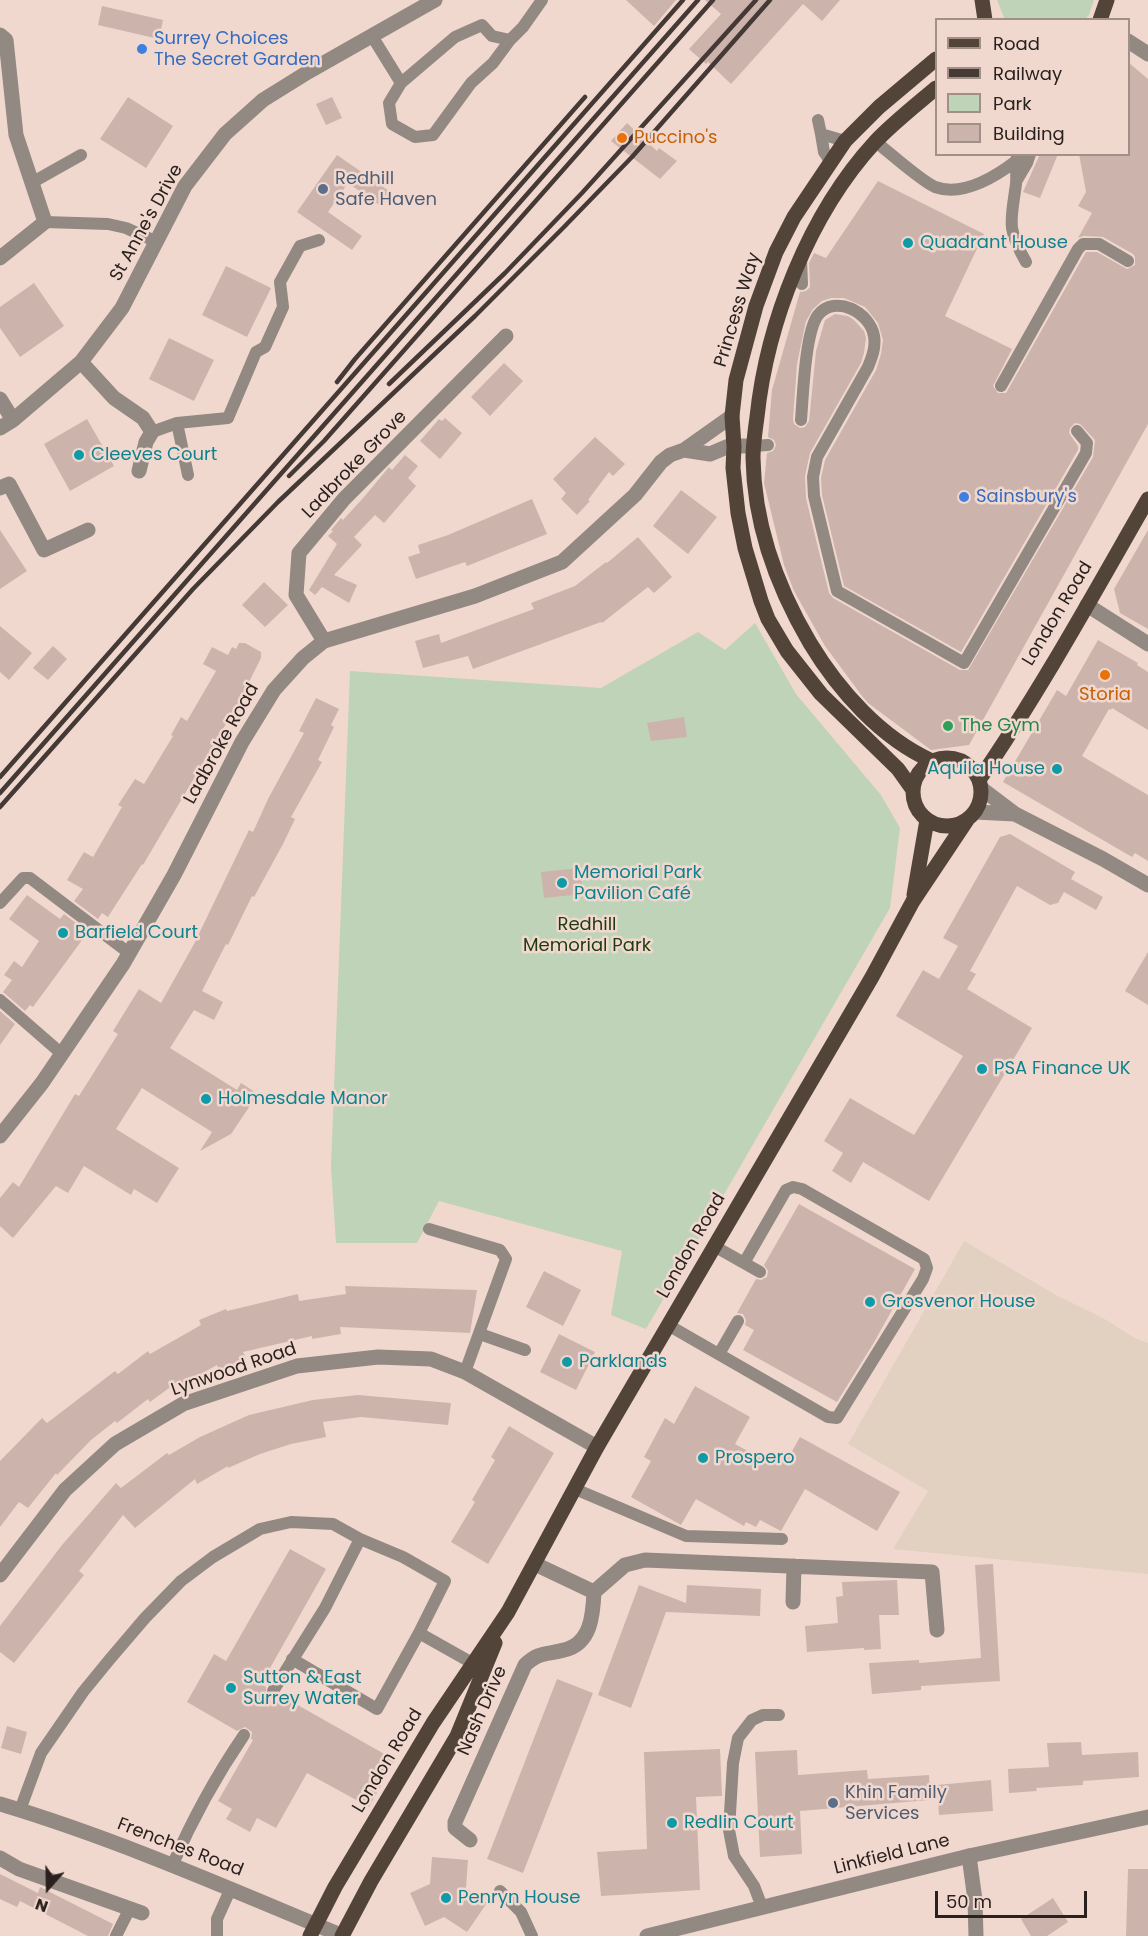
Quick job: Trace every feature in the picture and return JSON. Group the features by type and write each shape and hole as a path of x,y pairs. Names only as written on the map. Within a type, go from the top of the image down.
{"main road":[{"path":"1101,18 1107,0"},
{"name":"Princess Way","path":"913,790 898,769 821,694 787,651 768,619 745,548 738,513 733,468 732,416 736,380 745,340 765,278 794,217 845,141 879,107 935,60"},
{"path":"932,761 911,752 873,720 820,659 796,618 765,540 753,458 761,445 760,387 768,348 801,257 848,177 876,142 935,89"},
{"name":"London Road","path":"980,784 1148,499"},
{"path":"966,764 980,760 1000,749"},
{"path":"950,758 966,764 980,784 981,801 971,816 956,825 935,824 927,820 914,801 913,790 916,778 932,761 950,758"},
{"name":"London Road","path":"313,1930 335,1887 433,1723 508,1612 597,1447 872,977 913,901 971,816"},
{"name":"London Road","path":"913,901 927,820"},
{"name":"London Road","path":"342,1936 371,1881 457,1736 508,1612"}],"street":[{"name":"St Anne's Drive","path":"7,424 81,362 122,308 185,186 225,134 263,100 435,0"},
{"path":"0,35 6,40 16,135 45,222 0,258"},
{"path":"1130,42 1148,54"},
{"name":"Ladbroke Grove","path":"324,640 296,595 299,553 344,499 506,336"},
{"path":"81,362 114,398 143,418 152,432 146,442 139,471"},
{"path":"0,399 7,424"},
{"name":"Ladbroke Road","path":"0,1136 42,1083 129,953 174,875 242,742 274,690 303,658 324,640 475,596 562,562 635,495 661,462 670,455 684,450 732,416"},
{"path":"684,450 710,454 729,446 761,445"},
{"path":"0,488 9,484 44,550 88,530"},
{"path":"1087,605 1148,644"},
{"path":"980,784 1015,814 1148,885"},
{"path":"971,816 1015,814"},
{"name":"Lynwood Road","path":"0,1575 65,1490 115,1444 183,1404 297,1366 378,1357 431,1359 465,1372 597,1447"},
{"path":"535,1564 594,1592 618,1570 633,1562 645,1560 932,1572 937,1630"},
{"path":"793,1602 794,1566"},
{"name":"Nash Drive","path":"470,1840 455,1828 455,1822 525,1665 534,1656 564,1651 579,1645 588,1632 593,1612 594,1592"},
{"name":"Frenches Road","path":"0,1804 68,1825 231,1888 313,1930 342,1936"},
{"name":"Linkfield Lane","path":"647,1936 969,1856 1148,1817"},
{"path":"969,1856 975,1900 976,1936"},
{"path":"0,1858 20,1869 136,1911"}],"lane":[{"path":"510,40 492,36 482,25 455,37 401,83 389,103 392,124 415,137 433,135 471,83 493,63 542,0"},
{"path":"372,36 401,83"},
{"path":"818,120 824,152 830,161"},
{"path":"821,134 845,141"},
{"path":"876,142 935,187 956,189 978,184 997,175 1017,158"},
{"path":"33,182 81,155"},
{"path":"1017,180 1028,163 1030,156"},
{"path":"1017,158 1017,180 1010,230 1026,262"},
{"path":"45,222 108,224 126,228 157,242"},
{"path":"152,432 177,423 228,418 256,352 265,347 283,307 280,282 300,246 319,240"},
{"path":"1001,386 1078,249 1083,244 1099,244 1128,261"},
{"path":"801,257 802,284"},
{"path":"801,420 810,330 818,314 830,308 844,306 859,312 870,324 874,337 873,354 868,367 817,457 813,477 814,496 837,591 963,663 1086,453 1087,443 1077,431"},
{"path":"177,423 188,475"},
{"path":"0,903 23,878 30,878 129,953"},
{"path":"0,1000 62,1054"},
{"path":"668,1324 828,1417 837,1419 923,1279 927,1268 924,1259 802,1189 793,1187 786,1190 744,1263"},
{"path":"429,1229 500,1250 505,1255 506,1259 465,1372"},
{"path":"714,1246 760,1272"},
{"path":"719,1354 738,1321"},
{"path":"480,1334 525,1350"},
{"path":"575,1489 686,1536 782,1539"},
{"path":"20,1810 41,1753 83,1692 145,1618 182,1581 213,1557 260,1528 291,1522 333,1524 360,1539 403,1557 445,1581 377,1708 292,1659"},
{"path":"273,1691 325,1608 360,1539"},
{"path":"419,1633 474,1664"},
{"path":"762,1907 754,1886 734,1856 729,1830 733,1763 738,1738 752,1720 763,1715 779,1715"},
{"path":"172,1866 191,1824 244,1735"},
{"path":"217,1936 217,1919 231,1888"},
{"path":"500,1891 521,1912 532,1936"},
{"path":"116,1936 136,1911"}],"shaded area":[{"path":"964,1241 1056,1295 1148,1343 1148,1574 893,1549 928,1491 848,1444"}],"green space":[{"path":"997,0 1094,0 1086,18 1004,18"},
{"name":"Redhill Memorial Park","path":"755,623 796,694 881,795 900,828 890,908 646,1329 611,1315 622,1251 439,1201 417,1243 336,1243 331,1167 350,671 601,688 698,632 725,650"}],"building":[{"path":"626,0 676,0 654,26"},
{"path":"705,0 840,0 822,21 803,4 731,84 708,62 706,64 689,49 721,14"},
{"path":"102,6 163,20 159,39 98,25"},
{"path":"1130,64 1148,79 1148,424 969,745 931,750 868,703 825,646 794,591 784,565 764,483 767,453 773,451 776,445 774,440 768,437 772,390 800,292 810,287 809,263 814,253 826,258 878,181 984,234 945,316 1012,349 993,386 998,393 1006,393 1086,252 1097,252 1127,269 1135,265 1133,254 1103,237 1078,238 1092,213 1078,206 1086,192 1079,156 1130,156","holes":["844,298 865,307 878,323 883,340 881,354 876,370 825,460 821,478 822,495 844,586 961,652 1078,450 1078,446 1069,433 1070,428 1075,423 1080,424 1095,440 1093,457 968,670 960,670 833,598 829,593 806,498 805,476 810,453 861,363 866,338 864,331 848,316 835,314 825,320 816,351 809,421 805,427 800,428 794,424 793,419 797,364 806,321 813,309 822,301"]},
{"path":"128,97 173,126 146,168 100,139"},
{"path":"332,97 342,118 326,125 316,104"},
{"path":"627,123 657,151 659,148 677,161 660,179 611,141"},
{"path":"337,155 392,193 382,207 348,183 328,212 362,236 352,250 297,212"},
{"path":"1039,156 1057,156 1040,198 1023,192"},
{"path":"226,266 271,288 247,337 202,315"},
{"path":"34,283 64,326 20,357 0,328 0,307"},
{"path":"169,338 214,360 194,401 149,379"},
{"path":"504,363 523,381 490,416 471,397"},
{"path":"445,418 462,433 440,459 420,441 439,419 442,421"},
{"name":"Cleeves Court","path":"87,419 114,466 70,491 44,444"},
{"path":"595,437 625,464 613,476 609,472 588,500 590,501 577,515 561,499 566,493 553,479"},
{"path":"405,455 418,466 408,478 416,486 384,523 375,515 354,537 362,545 334,575 357,585 349,603 322,587 315,595 309,590 337,544 328,536 333,531 331,530 341,518 343,520 389,467 392,470"},
{"path":"681,490 717,517 688,554 653,526"},
{"path":"532,499 547,534 467,566 465,562 416,579 408,557 420,553 418,545 448,535"},
{"path":"0,530 27,571 0,589"},
{"path":"1148,530 1148,629 1120,613 1114,589"},
{"path":"638,537 672,577 654,593 648,587 602,623 473,669 468,656 423,668 415,641 439,634 441,643 534,609 531,603 575,586"},
{"path":"264,582 288,605 265,627 242,605"},
{"path":"0,626 32,653 9,680 0,672"},
{"name":"Aquila House","path":"1098,640 1138,663 1137,665 1148,672 1148,730 1112,708 1109,709 1082,756 1148,795 1148,861 1135,853 1132,857 1003,782 1057,690 1066,696"},
{"path":"239,643 245,643 261,652 261,658 240,700 143,865 108,917 102,913 98,919 74,901 83,889 67,880 84,852 93,857 122,807 118,805 135,779 144,784 173,736 171,735 181,717 187,721 216,671 203,664 212,647 228,655 232,647 236,649"},
{"path":"53,646 67,659 48,680 33,668"},
{"path":"316,698 339,709 331,725 334,727 318,760 322,762 291,817 295,819 283,844 254,897 252,896 202,991 223,1002 214,1020 194,1010 170,1048 237,1090 241,1083 258,1094 231,1134 200,1151 212,1132 142,1088 116,1129 179,1168 157,1203 134,1189 131,1195 84,1166 68,1193 56,1186 13,1238 0,1226 0,1198 13,1182 19,1187 75,1094 79,1096 118,1034 113,1031 139,989 161,1003 194,944 249,830 253,832 304,733 299,731"},
{"path":"684,717 687,737 651,741 647,723"},
{"name":"PSA Finance UK","path":"1010,834 1075,872 1071,879 1103,897 1096,910 1064,892 1058,903 1050,905 1017,886 970,971 976,974 967,989 1032,1028 929,1201 863,1162 851,1183 832,1171 843,1153 824,1141 850,1098 914,1135 963,1056 896,1016 923,970 939,979 958,946 943,938 1000,837"},
{"name":"Memorial Park Pavilion Café","path":"580,868 583,894 544,898 541,872"},
{"path":"27,895 60,919 64,914 88,932 33,1007 30,1005 25,1011 3,992 12,980 4,975 14,961 22,967 39,941 9,919"},
{"path":"1148,952 1148,1005 1125,991"},
{"path":"0,1011 15,1024 0,1045"},
{"name":"Grosvenor House","path":"799,1204 915,1269 837,1402 743,1350 754,1330 745,1325 746,1320 743,1314 737,1313 756,1279 761,1280 767,1277 768,1271 764,1265"},
{"name":"Parklands","path":"544,1271 581,1290 563,1326 526,1307"},
{"path":"345,1286 477,1290 470,1333 340,1327 341,1334 312,1339 312,1336 243,1352 246,1358 219,1370 217,1365 183,1384 180,1380 150,1402 148,1399 117,1423 115,1421 91,1440 57,1475 56,1473 28,1508 19,1502 0,1527 0,1461 42,1418 47,1423 115,1371 118,1374 148,1351 150,1354 201,1325 199,1320 226,1309 227,1311 298,1294 299,1301 346,1294"},
{"name":"Parklands","path":"559,1334 595,1352 576,1390 540,1372"},
{"name":"Prospero","path":"695,1386 750,1417 735,1444 773,1465 778,1457 786,1462 800,1437 900,1492 877,1531 805,1489 781,1531 760,1520 756,1527 746,1522 744,1526 696,1499 681,1525 631,1497 651,1461 644,1457 665,1418 674,1424"},
{"path":"358,1395 451,1403 448,1425 361,1417 323,1422 326,1437 291,1444 260,1454 228,1468 228,1466 197,1484 195,1479 135,1528 123,1515 79,1571 84,1575 14,1663 0,1652 0,1626 62,1545 116,1483 121,1488 167,1453 169,1455 200,1437 249,1415 313,1400"},
{"path":"509,1426 554,1453 488,1564 451,1542 475,1502 472,1500 495,1460 491,1457"},
{"name":"Sutton & East Surrey Water","path":"290,1549 326,1569 261,1684 266,1687 266,1694 272,1699 280,1695 395,1760 369,1807 307,1773 276,1828 257,1818 250,1832 226,1819 232,1809 218,1801 253,1740 251,1739 252,1732 245,1727 237,1731 187,1702 214,1654 226,1661"},
{"path":"993,1564 1000,1681 921,1686 921,1690 872,1694 869,1663 919,1660 919,1663 981,1658 975,1565"},
{"path":"897,1580 899,1615 879,1615 881,1649 807,1652 805,1626 838,1623 836,1597 843,1596 842,1582"},
{"path":"639,1585 686,1603 687,1585 761,1589 760,1616 666,1612 631,1708 598,1695"},
{"path":"557,1679 593,1693 523,1873 487,1859"},
{"path":"7,1726 27,1732 21,1754 1,1748"},
{"path":"1081,1742 1082,1755 1138,1752 1139,1777 1083,1781 1083,1785 1036,1788 1037,1791 1009,1793 1008,1769 1049,1767 1047,1743"},
{"name":"Redlin Court","path":"720,1749 722,1796 696,1797 700,1890 601,1896 597,1852 647,1849 644,1752"},
{"path":"797,1750 798,1775 867,1770 868,1779 929,1775 930,1800 800,1811 802,1854 760,1857 755,1752"},
{"path":"991,1780 993,1811 939,1815 937,1785"},
{"name":"Penryn House","path":"432,1857 468,1860 466,1888 487,1903 467,1932 444,1917 425,1926 410,1893 430,1884"},
{"path":"1128,1869 1148,1869 1148,1936 1126,1936"},
{"path":"0,1874 38,1893 40,1887 113,1924 108,1936 88,1936 20,1901 17,1907 0,1899"},
{"path":"1053,1898 1068,1922 1047,1936 1031,1936 1021,1919"}],"railway":[{"path":"0,777 683,0"},
{"path":"0,793 698,0"},
{"path":"289,476 324,441 713,0"},
{"path":"389,384 505,273 582,193 756,0"},
{"path":"0,807 193,589 278,502 475,316 564,227 632,157 770,0"},
{"path":"337,382 585,97"}],"place":[{"name":"Surrey Choices The Secret Garden","path":"142,49"},
{"name":"Puccino's","path":"622,138"},
{"name":"Redhill Safe Haven","path":"323,189"},
{"name":"Quadrant House","path":"908,243"},
{"name":"Cleeves Court","path":"79,455"},
{"name":"Sainsbury's","path":"964,497"},
{"name":"Storia","path":"1105,675"},
{"name":"The Gym","path":"948,726"},
{"name":"Aquila House","path":"1057,769"},
{"name":"Memorial Park Pavilion Café","path":"562,883"},
{"name":"Barfield Court","path":"63,933"},
{"name":"PSA Finance UK","path":"982,1069"},
{"name":"Holmesdale Manor","path":"206,1099"},
{"name":"Grosvenor House","path":"870,1302"},
{"name":"Parklands","path":"567,1362"},
{"name":"Prospero","path":"703,1458"},
{"name":"Sutton & East Surrey Water","path":"231,1688"},
{"name":"Khin Family Services","path":"833,1803"},
{"name":"Redlin Court","path":"672,1823"},
{"name":"Penryn House","path":"446,1898"}]}
